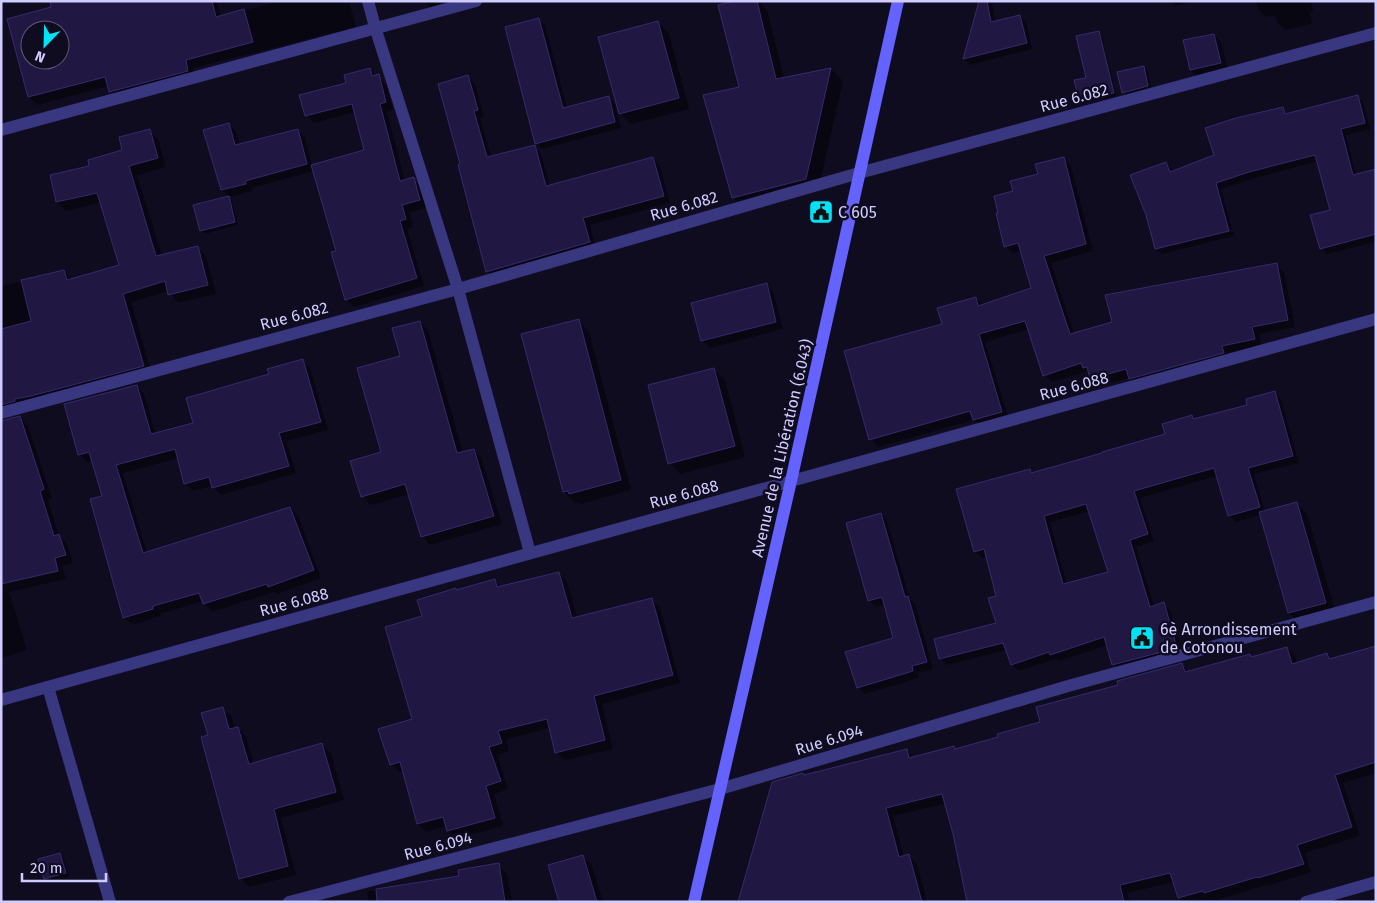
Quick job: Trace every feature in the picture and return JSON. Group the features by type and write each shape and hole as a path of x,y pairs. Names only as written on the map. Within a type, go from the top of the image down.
{"main road":[{"name":"Avenue de la Libération (6.043)","path":"694,902 792,481 898,1"}],"street":[{"path":"368,1 458,289 530,554"},
{"path":"1,130 476,1"},
{"name":"Rue 6.082","path":"1,413 458,289 859,173 1376,33"},
{"name":"Rue 6.088","path":"1,700 1376,319"},
{"name":"Rue 6.094","path":"289,902 720,789 1068,686 1376,602"},
{"path":"48,687 110,902"},
{"path":"1306,902 1376,882"}],"building":[{"path":"50,1 212,1 216,17 244,9 253,42 186,60 188,71 109,92 105,77 28,97 21,70 70,70 70,20 20,20 20,67 7,19 51,7"},
{"path":"735,1 757,1 776,79 831,68 806,179 732,198 703,95 739,87 718,5"},
{"path":"979,1 987,1 991,22 1020,15 1027,43 963,59"},
{"path":"539,18 563,108 609,96 615,122 535,144 505,27"},
{"path":"658,21 679,98 619,114 598,37"},
{"path":"1099,31 1114,93 1079,101 1074,80 1086,78 1076,36"},
{"path":"1214,34 1221,63 1190,70 1183,40"},
{"path":"1144,66 1148,86 1122,93 1117,72"},
{"path":"370,68 372,76 379,74 386,102 380,104 400,181 414,177 420,200 402,205 406,219 400,221 417,278 345,300 331,252 336,251 311,165 364,150 352,104 305,116 299,95 346,83 344,75"},
{"path":"468,75 478,110 474,111 487,157 535,145 546,186 653,157 664,196 583,218 590,242 486,272 458,165 460,164 438,84"},
{"path":"1358,95 1365,123 1341,129 1353,175 1376,169 1376,234 1320,249 1310,215 1330,210 1315,155 1249,172 1216,183 1229,231 1155,249 1146,215 1130,175 1166,162 1170,172 1214,155 1205,128 1236,118 1283,107 1285,114"},
{"path":"229,123 235,145 298,129 307,164 245,181 246,184 221,190 203,130"},
{"path":"150,129 158,158 129,166 156,256 198,246 208,285 168,295 165,281 123,294 144,366 15,399 15,401 1,405 1,329 31,321 21,280 64,270 67,280 119,265 97,193 56,202 50,175 89,166 88,160 122,150 119,137"},
{"path":"1064,157 1086,244 1044,256 1070,334 1112,322 1105,295 1277,263 1288,320 1252,327 1255,339 1222,346 1224,353 1129,379 1126,369 1090,379 1087,367 1083,368 1081,363 1043,376 1025,321 979,334 1002,412 973,420 970,411 869,440 844,351 942,324 937,308 976,297 978,306 1031,288 1018,243 1004,247 994,196 1013,191 1010,181 1038,174 1035,164"},
{"path":"229,196 235,222 200,231 193,205"},
{"path":"767,283 776,322 701,341 691,303"},
{"path":"579,319 621,480 569,494 568,491 563,492 521,334"},
{"path":"420,321 457,453 474,449 494,516 421,537 405,484 361,497 350,461 381,452 357,368 400,356 392,328"},
{"path":"303,359 321,422 279,433 289,466 212,488 209,477 184,484 175,449 116,465 143,553 290,507 314,570 268,587 267,584 203,604 199,593 153,606 153,609 123,618 90,499 102,496 89,452 78,455 64,404 137,385 151,434 193,423 186,398 269,374 267,369"},
{"path":"714,368 735,446 668,464 648,385"},
{"path":"1275,391 1293,456 1248,468 1260,507 1228,516 1214,468 1134,491 1148,534 1130,540 1150,607 1164,602 1177,648 1112,665 1104,637 1050,655 1049,652 1011,665 1003,643 939,659 934,639 996,623 988,598 996,596 984,549 974,552 956,489 1030,469 1031,473 1165,434 1162,424 1192,415 1193,419 1247,405 1246,399","holes":["1086,504 1108,572 1063,584 1044,516"]},
{"path":"20,416 44,489 40,491 54,536 59,534 66,555 55,558 58,571 1,584 1,421"},
{"path":"1297,502 1326,603 1288,613 1259,512"},
{"path":"881,513 905,597 908,596 927,662 912,666 913,671 857,688 845,652 893,638 882,597 868,601 846,523"},
{"path":"559,572 572,618 652,598 673,675 594,696 605,740 555,753 547,719 498,731 502,743 489,747 501,781 486,786 495,818 447,831 443,817 417,824 400,762 390,765 378,729 412,719 385,627 422,616 417,600 495,579 497,587"},
{"path":"1376,646 1376,762 1335,775 1352,827 1297,845 1304,864 1204,893 1203,891 1178,898 1170,873 1120,885 1124,902 967,902 953,834 942,794 886,808 899,857 909,854 922,902 738,902 772,782 907,749 909,758 954,746 955,749 998,737 997,734 1040,722 1036,707 1118,685 1117,681 1182,663 1185,672 1250,654 1251,657 1287,647 1292,664 1327,653 1329,659"},
{"path":"223,707 229,729 238,727 249,764 322,743 336,792 274,809 288,866 239,879 201,737 208,735 201,713"},
{"path":"60,853 66,873 44,879 38,859"},
{"path":"583,855 597,902 559,902 548,865"},
{"path":"499,863 505,902 377,902 376,889 459,876 458,870"}],"place":[{"name":"C 605","path":"821,212"},
{"name":"6è Arrondissement de Cotonou","path":"1142,638"}]}
